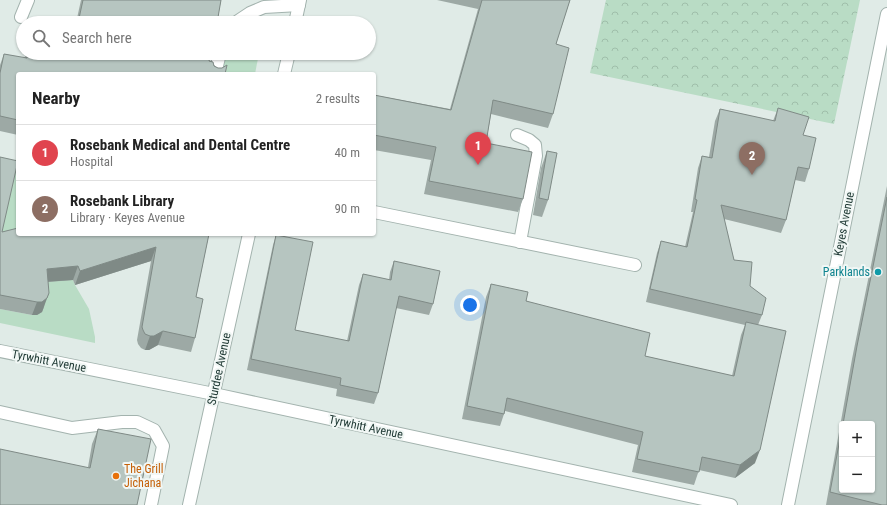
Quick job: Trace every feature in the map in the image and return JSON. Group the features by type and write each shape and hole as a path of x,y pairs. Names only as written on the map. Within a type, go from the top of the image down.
{"street":[{"path":"21,16 28,0"},
{"path":"246,16 264,7 300,2 297,16"},
{"name":"Keyes Avenue","path":"788,505 882,66 887,14"},
{"path":"215,72 218,60"},
{"path":"284,72 287,60"},
{"path":"517,135 529,140 535,145 536,156 520,242"},
{"path":"376,212 635,265"},
{"name":"Sturdee Avenue","path":"190,505 249,236"},
{"name":"Tyrwhitt Avenue","path":"0,351 214,394 731,505"},
{"path":"0,412 72,428 122,422 137,422 154,430 163,446 151,505"}],"green space":[{"path":"606,0 860,0 834,124 590,73"},
{"path":"218,60 258,60 255,72 215,72"},
{"path":"16,158 16,236 20,236 23,238 0,233"},
{"path":"72,277 89,309 95,343 0,323 0,309 37,315 40,280 56,281"}],"building":[{"path":"83,0 221,0 218,16 80,16"},
{"path":"482,0 570,0 556,44 569,48 553,114 493,100 486,143 532,152 523,199 429,181 436,147 376,135 376,95 451,110"},
{"path":"4,54 16,56 16,60 209,60 213,62 214,66 218,68 222,68 227,65 225,72 16,72 16,120 0,116 0,73"},
{"path":"778,108 809,117 803,135 816,138 809,169 798,167 786,220 721,205 734,260 752,262 750,286 766,298 762,315 650,289 661,241 687,247 697,200 695,199 702,156 712,158 720,109 775,121"},
{"path":"547,151 557,153 548,200 539,198"},
{"path":"0,157 16,161 16,170 2,232 16,228 16,236 209,236 196,297 203,299 195,338 163,331 154,336 150,336 145,334 143,330 142,327 156,247 80,271 78,266 47,269 49,293 47,298 42,302 0,295"},
{"path":"887,197 887,505 830,492 839,444 839,493 875,493 875,421 844,421"},
{"path":"276,236 313,242 295,330 349,341 363,274 391,280 394,261 440,271 433,304 399,296 378,393 340,385 341,378 251,359"},
{"path":"491,284 528,292 526,301 650,333 645,356 734,376 746,322 786,331 760,450 740,465 702,457 699,472 637,459 643,432 507,398 504,414 467,406"},
{"path":"98,429 151,439 137,505 0,505 0,449 90,468"}],"place":[{"name":"Rosebank Medical and Dental Centre","path":"478,165"},
{"name":"Rosebank Library","path":"752,175"},
{"name":"Parklands","path":"878,272"},
{"name":"The Grill Jichana","path":"116,476"}]}
